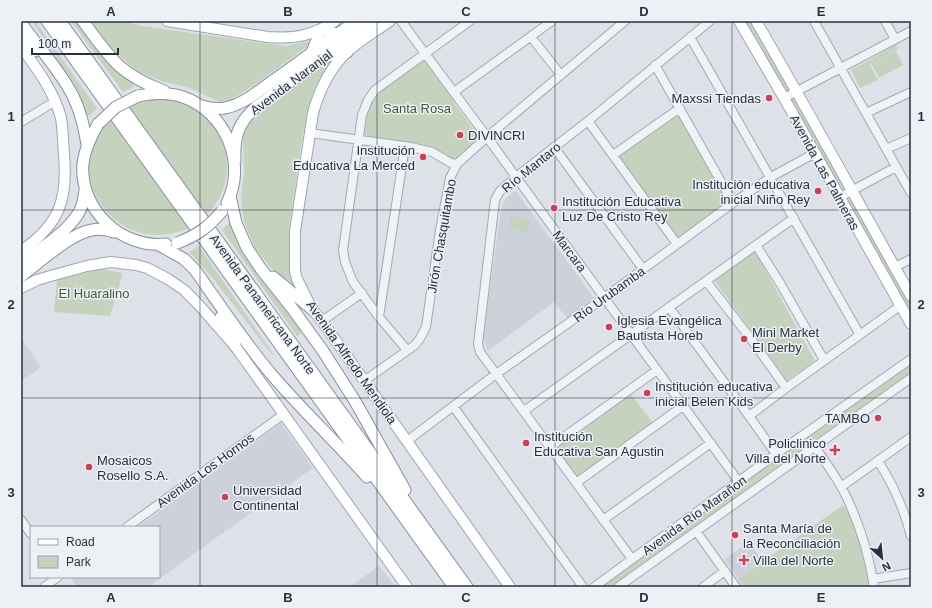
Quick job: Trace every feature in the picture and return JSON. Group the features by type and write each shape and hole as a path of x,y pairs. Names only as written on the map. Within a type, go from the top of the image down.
{"highway":[{"name":"Avenida Panamericana Norte","path":"47,21 454,587"},
{"name":"Avenida Panamericana Norte","path":"60,21 467,587"},
{"path":"83,21 106,53 122,69 146,84 183,97 201,106 213,116 224,129 231,144 235,172 230,196 222,211 213,222 190,238 176,243 159,245 144,244 131,240 118,233 107,225 98,214 90,202 86,189 83,176 83,163 87,144 98,124 116,107 138,96 150,94 174,95"},
{"name":"Avenida Naranjal","path":"201,106 211,109 221,109 238,104 249,98 356,21"},
{"name":"Avenida Naranjal","path":"234,160 234,146 237,133 248,114 373,21"},
{"path":"21,23 68,86 81,116 87,144"},
{"path":"312,53 321,30 338,34"},
{"path":"21,38 56,70"},
{"path":"324,57 347,52 349,39"},
{"path":"21,263 62,232 79,213 86,189"},
{"path":"230,196 241,236 247,248 261,269 308,329 344,384 402,484 416,516"},
{"path":"21,276 68,240 79,234 91,230 103,229 118,233"},
{"path":"159,245 184,259 195,270 247,344 271,374 304,411 360,469 411,527"},
{"path":"261,269 276,278 312,310"},
{"path":"210,291 235,346"}],"main road":[{"path":"168,21 280,38 308,35 321,30"},
{"name":"Avenida Naranjal","path":"321,30 335,21"},
{"name":"Avenida Naranjal","path":"338,64 347,52 390,21"},
{"name":"Avenida Las Palmeras","path":"739,21 911,324"},
{"name":"Avenida Las Palmeras","path":"756,21 797,91 911,296"},
{"path":"21,46 41,74 60,117 63,134 65,178 63,194 54,220 34,242 21,251"},
{"name":"Avenida Alfredo Mendiola","path":"338,64 323,85 317,98 313,113 296,231 295,271 297,278 312,310 322,321 510,587"},
{"path":"21,288 37,280 54,275 88,266 111,262 147,268 168,279 191,296 235,346 407,587"}],"street":[{"name":"Marcara","path":"401,21 426,53 739,482"},
{"path":"407,350 379,317 353,282 345,262 343,250 362,115 368,100 375,90 470,21"},
{"path":"454,92 552,21"},
{"name":"Jirón Chasquitambo","path":"364,381 419,340 426,327 442,215 450,178 457,164 625,21"},
{"name":"Río Mantaro","path":"632,559 480,352 478,344 495,200 500,191 710,21"},
{"path":"815,21 896,167 910,188"},
{"path":"885,21 895,39"},
{"path":"784,98 911,31"},
{"path":"690,36 860,335"},
{"path":"530,37 561,75"},
{"path":"655,65 733,203"},
{"path":"866,113 911,92"},
{"path":"21,122 54,102"},
{"path":"613,155 680,108"},
{"path":"588,121 678,244"},
{"path":"310,133 405,146 432,152 448,162 457,164"},
{"path":"886,149 911,138"},
{"path":"379,317 405,146"},
{"path":"554,147 643,269"},
{"name":"Río Urubamba","path":"407,440 733,203 771,178 814,153"},
{"path":"840,198 896,167"},
{"path":"524,411 794,218"},
{"path":"756,245 780,283 824,360"},
{"path":"895,267 911,259"},
{"path":"706,281 751,339 786,388"},
{"path":"364,296 373,300 382,295"},
{"path":"322,321 364,296"},
{"path":"749,416 900,306"},
{"path":"669,307 776,454"},
{"name":"Avenida Río Marañon","path":"594,587 776,454 911,359"},
{"path":"550,448 657,370"},
{"name":"Avenida Río Marañon","path":"618,587 911,378"},
{"path":"454,406 583,587"},
{"path":"576,483 683,406"},
{"name":"Avenida Los Hornos","path":"128,526 284,414"},
{"path":"841,487 911,437"},
{"path":"603,520 710,443"},
{"path":"815,447 841,487 860,530 874,583 911,573"},
{"path":"878,461 889,477 899,500 911,536"},
{"path":"21,520 30,533"},
{"path":"696,531 736,587"},
{"path":"703,587 725,571"},
{"path":"44,587 57,578"}],"shaded area":[{"path":"515,190 594,298 567,318 554,302 488,351 483,337 501,209 506,198"},
{"path":"21,338 41,367 21,382"},
{"name":"Universidad Continental","path":"281,423 313,468 148,587 77,587 71,578 160,578 160,526 139,526"},
{"name":"Villa del Norte","path":"749,542 763,561 738,579 725,559"},
{"path":"379,566 396,587 350,587"}],"green space":[{"path":"32,21 35,21 97,108 90,115 86,115 75,85"},
{"path":"71,21 75,21 108,64 133,83 133,87 123,92"},
{"path":"91,21 124,21 142,26 285,46 316,40 253,86 231,100 217,101 188,87 164,82 137,71 111,48"},
{"path":"744,21 752,21 792,92 788,94 784,92"},
{"path":"896,45 898,49 873,63 896,51 903,65 879,78 871,63 870,65 878,80 860,88 851,70"},
{"name":"Santa Rosa","path":"425,58 457,100 454,103 474,130 477,128 482,135 481,139 454,161 363,137 368,110 372,101 388,84"},
{"path":"333,59 313,92 303,133 289,227 289,268 294,288 270,267 255,248 244,223 241,198 244,173 243,136 249,124 264,110"},
{"path":"795,96 847,191 841,192 790,99"},
{"path":"158,97 178,100 196,109 211,123 224,146 227,166 224,186 215,204 201,219 178,232 158,235 138,232 120,223 105,209 92,186 89,166 92,146 101,128 115,113 138,100"},
{"path":"680,114 730,203 677,240 617,157"},
{"path":"851,197 911,303 911,321 845,200"},
{"path":"512,216 530,221 527,233 508,228"},
{"path":"230,222 243,254 302,332 297,336 222,230"},
{"path":"199,246 274,355 273,356 212,277 189,252"},
{"path":"755,251 815,361 787,380 714,280"},
{"name":"El Huaralino","path":"101,269 123,273 110,316 54,312 57,280"},
{"path":"911,364 911,372 613,587 598,587"},
{"path":"630,393 653,423 576,479 554,448"},
{"name":"Villa del Norte","path":"843,505 849,514 857,534 870,587 744,587 738,579"}],"place":[{"name":"Maxssi Tiendas","path":"769,98"},
{"name":"DIVINCRI","path":"460,135"},
{"name":"Institución Educativa La Merced","path":"423,157"},
{"name":"Institución educativa inicial Niño Rey","path":"818,191"},
{"name":"Institución Educativa Luz De Cristo Rey","path":"554,208"},
{"name":"Iglesia Evangélica Bautista Horeb","path":"609,327"},
{"name":"Mini Market El Derby","path":"744,339"},
{"name":"Institución educativa inicial Belen Kids","path":"647,393"},
{"name":"TAMBO","path":"878,418"},
{"name":"Institución Educativa San Agustin","path":"526,443"},
{"name":"Policlinico Villa del Norte","path":"835,450"},
{"name":"Mosaicos Rosello S.A.","path":"89,467"},
{"name":"Universidad Continental","path":"225,497"},
{"name":"Santa María de la Reconciliación","path":"735,535"},
{"name":"Villa del Norte","path":"744,560"}]}
